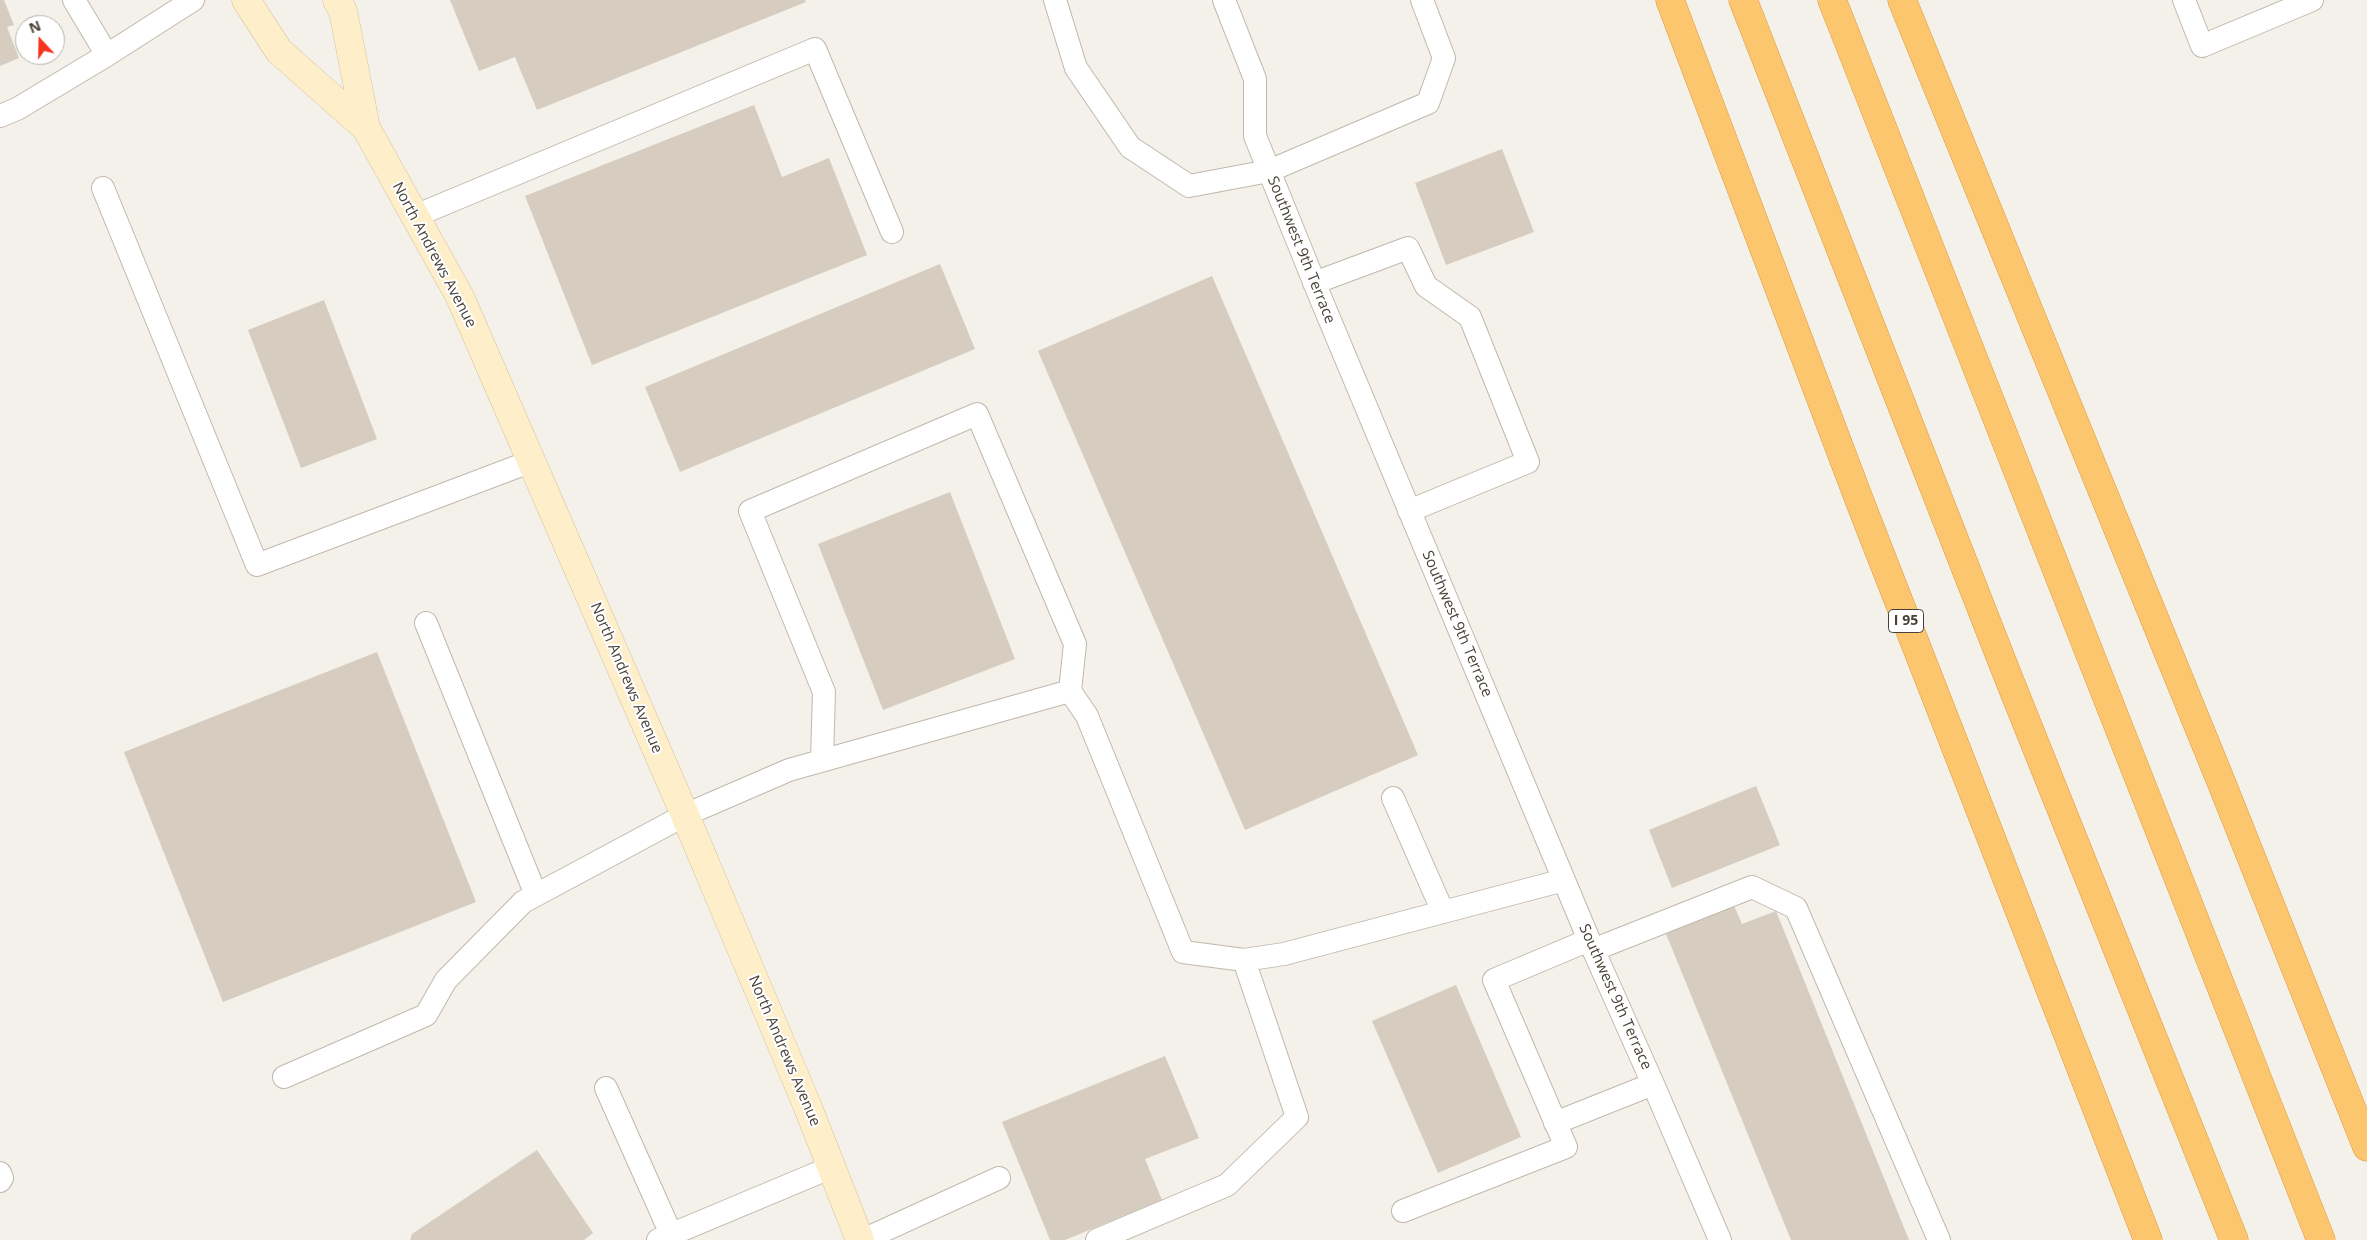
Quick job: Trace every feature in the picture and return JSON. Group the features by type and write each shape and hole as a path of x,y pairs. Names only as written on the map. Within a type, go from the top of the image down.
{"highway":[{"name":"I 95","path":"1670,0 1860,502 2148,1240"},
{"path":"1743,0 2006,670 2234,1240"},
{"path":"1832,0 2322,1240"},
{"path":"1902,0 2195,716 2367,1147"}],"main road":[{"name":"North Andrews Avenue","path":"246,0 279,51 366,128"},
{"name":"North Andrews Avenue","path":"338,0 343,11 366,128 460,297 685,815 862,1240"}],"lane":[{"path":"74,0 107,55"},
{"path":"0,116 16,109 107,55 193,0"},
{"path":"1055,0 1076,68 1130,147 1189,186 1269,171 1428,103 1444,58 1422,0"},
{"name":"Southwest 9th Terrace","path":"1224,0 1255,79 1255,136 1314,284 1591,945 1720,1240"},
{"path":"2184,0 2202,46 2312,0"},
{"path":"415,216 815,49 892,232"},
{"path":"103,188 257,565 532,461"},
{"path":"1314,284 1408,248 1426,286 1470,317 1528,462 1410,511"},
{"path":"822,760 824,692 750,511 977,414 1075,644 1070,691 1087,716 1183,952 1244,960 1284,954 1564,880"},
{"path":"426,623 536,895"},
{"path":"284,1077 426,1015 446,980 523,902 685,815 789,770 1070,691"},
{"path":"1392,798 1443,912"},
{"path":"1403,1211 1566,1147 1494,980 1752,887 1796,908 1939,1240"},
{"path":"1097,1240 1227,1185 1297,1117 1244,960"},
{"path":"1555,1123 1653,1084"},
{"path":"606,1088 665,1237 832,1167"},
{"path":"0,1173 2,1178 0,1181"},
{"path":"862,1240 999,1178"}],"building":[{"path":"0,0 4,0 14,25 7,27 15,48 15,60 0,66"},
{"path":"450,0 805,0 806,2 537,110 515,57 479,71"},
{"path":"754,105 782,177 829,158 867,255 592,365 525,196"},
{"path":"1502,149 1534,232 1446,265 1415,183"},
{"path":"940,264 975,349 680,472 645,387"},
{"path":"1212,276 1418,755 1245,830 1038,351"},
{"path":"324,300 377,439 301,468 248,330"},
{"path":"950,492 1015,659 883,710 818,544"},
{"path":"377,652 476,902 223,1002 124,752"},
{"path":"1756,786 1780,845 1672,888 1649,830"},
{"path":"1732,901 1742,924 1776,911 1909,1240 1791,1240 1664,929"},
{"path":"1456,985 1521,1137 1438,1173 1372,1021"},
{"path":"1165,1056 1199,1138 1145,1159 1162,1200 1065,1240 1050,1240 1002,1122"},
{"path":"537,1150 593,1233 584,1240 410,1240 412,1234"}]}
